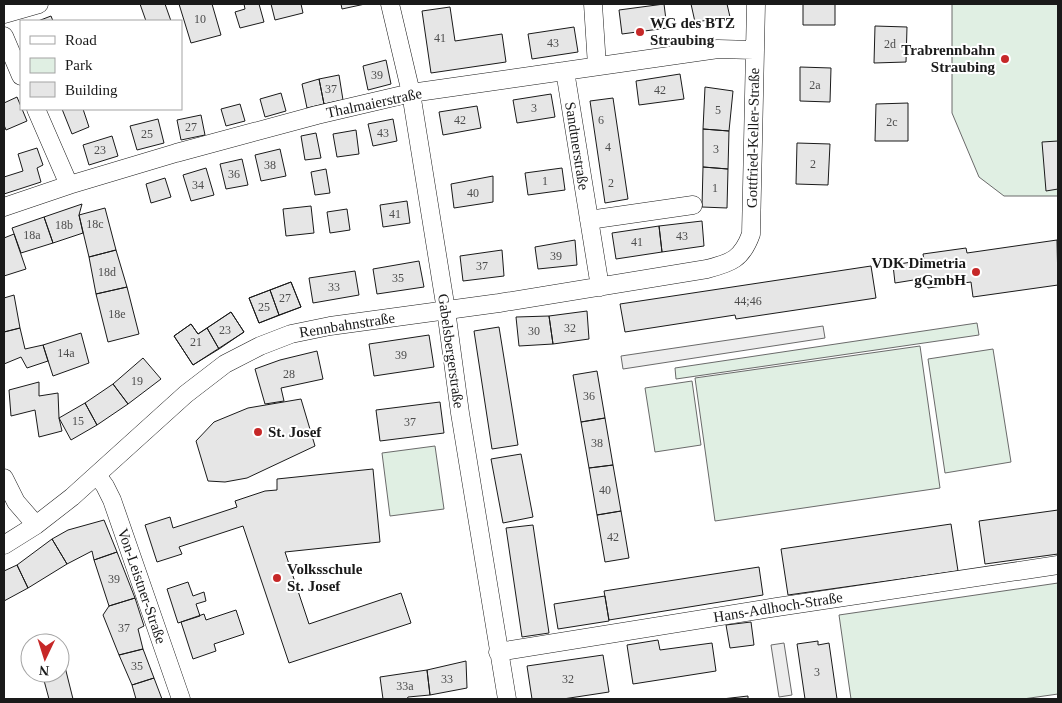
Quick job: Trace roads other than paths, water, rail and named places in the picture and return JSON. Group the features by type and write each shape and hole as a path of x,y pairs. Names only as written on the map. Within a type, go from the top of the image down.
{"street":[{"path":"4,14 39,4"},
{"name":"Gabelsbergerstraße","path":"390,4 411,93 446,310 460,413 507,699"},
{"path":"593,4 597,66"},
{"name":"Gottfried-Keller-Straße","path":"728,264 738,257 747,245 751,234 756,4"},
{"path":"4,36 20,74"},
{"name":"Thalmaierstraße","path":"4,207 69,185 176,153 298,120 411,93 718,49 754,50"},
{"name":"Sandtnerstraße","path":"564,71 600,287"},
{"path":"36,110 69,185"},
{"path":"589,220 693,205"},
{"name":"Rennbahnstraße","path":"4,546 36,525 97,475 186,394 225,364 260,346 291,334 330,326 600,287 728,264"},
{"name":"Von-Leistner-Straße","path":"97,475 106,486 112,500 182,699"},
{"path":"4,478 16,502 36,525"},
{"name":"Hans-Adlhoch-Straße","path":"498,652 777,607 1058,565"}],"place":[{"name":"WG des BTZ Straubing","path":"640,32"},
{"name":"Trabrennbahn Straubing","path":"1005,59"},
{"name":"VDK Dimetria gGmbH","path":"976,272"},
{"name":"St. Josef","path":"258,432"},
{"name":"Volksschule St. Josef","path":"277,578"}]}
